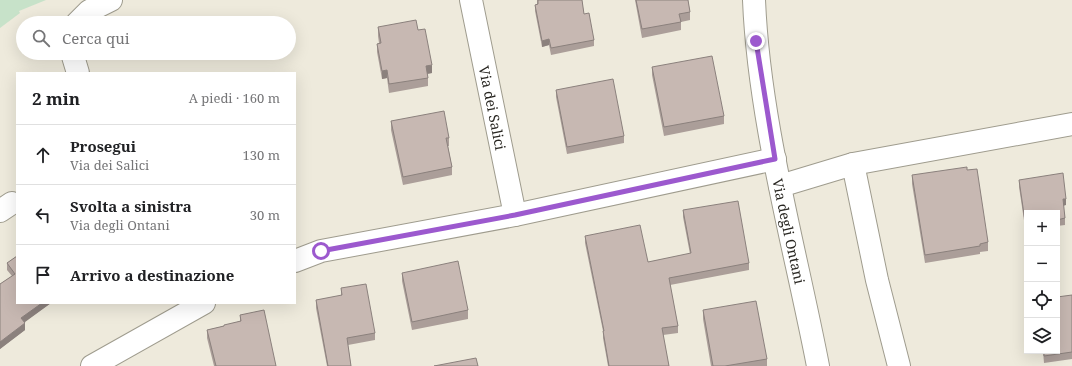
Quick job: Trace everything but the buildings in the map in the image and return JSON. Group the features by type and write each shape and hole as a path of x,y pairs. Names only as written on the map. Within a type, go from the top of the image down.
{"street":[{"path":"84,16 89,11 112,0"},
{"name":"Via dei Salici","path":"472,0 515,215"},
{"name":"Via degli Ontani","path":"754,0 756,41 775,159 818,366"},
{"path":"74,60 78,72"},
{"path":"780,186 853,164 1072,124"},
{"path":"296,261 321,251 515,215 775,159"},
{"path":"853,164 877,280 899,366"},
{"path":"92,366 202,304"}],"green space":[{"path":"0,0 46,0 19,11 20,13 0,28"}],"route":[{"path":"321,251 515,215 775,159 756,41"}]}
